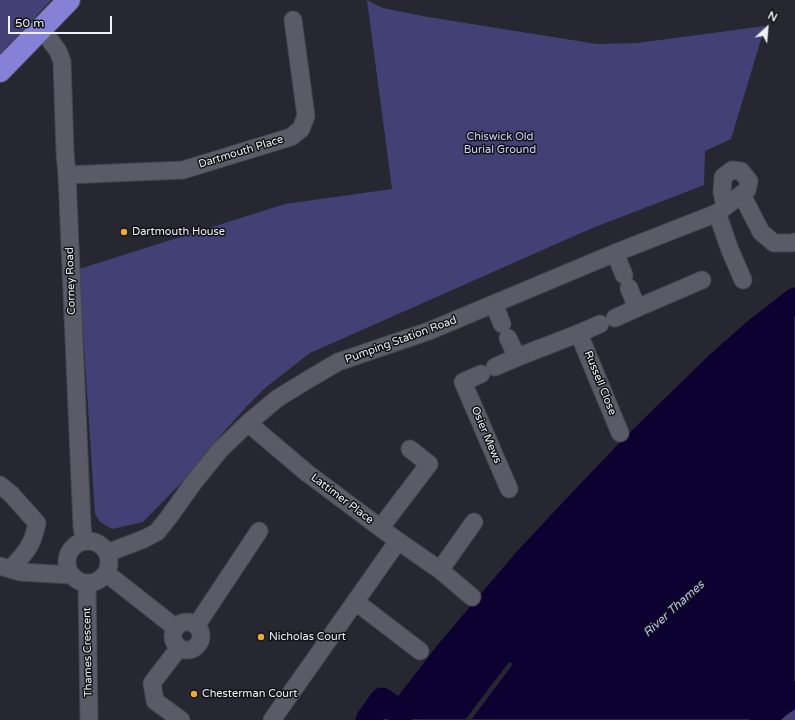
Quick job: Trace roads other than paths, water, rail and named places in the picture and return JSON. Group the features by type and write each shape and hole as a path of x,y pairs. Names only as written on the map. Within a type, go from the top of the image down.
{"highway":[{"path":"0,71 69,0"}],"street":[{"name":"Dartmouth Place","path":"67,175 183,170 291,138 301,129 306,116 293,20"},
{"name":"Corney Road","path":"41,28 58,51 62,61 73,341 84,541"},
{"path":"743,280 730,250 721,209 723,177 728,172 732,170 741,171 749,181 747,190 742,195 761,232 774,243 795,242"},
{"name":"Pumping Station Road","path":"107,553 156,532 169,518 194,482 220,450 248,423 278,398 338,362 429,331 721,209 742,195"},
{"path":"615,253 637,308"},
{"path":"494,304 517,357 579,334 702,280"},
{"name":"Russell Close","path":"579,334 620,433"},
{"name":"Osier Mews","path":"509,489 463,382 517,357"},
{"name":"Lattimer Place","path":"248,423 307,473 398,541 440,570 472,597"},
{"path":"381,527 429,464 410,449"},
{"path":"0,485 11,494 37,523 35,538 31,544 24,554 7,566"},
{"path":"440,570 474,522"},
{"path":"196,626 259,531"},
{"path":"84,541 98,543 107,553 109,560 109,567 106,573 101,579 94,582 87,583 78,581 69,568 68,554 72,548 84,541"},
{"path":"272,720 398,541"},
{"path":"31,544 33,557 39,566"},
{"path":"7,566 20,572 69,568"},
{"path":"7,566 69,568"},
{"path":"106,573 176,628"},
{"name":"Thames Crescent","path":"87,583 89,720"},
{"path":"356,602 420,651"},
{"path":"185,623 196,626 200,632 198,643 192,649 179,648 176,645 173,636 176,628 185,623"},
{"path":"179,648 152,683 155,701 181,720"}],"water":[{"name":"River Thames","path":"795,300 795,694 779,705 762,720 368,720 382,700 401,713 448,652 525,561 584,498 636,444 719,363 754,332"}],"waterway":[{"path":"368,720 382,700 401,713 448,652 525,561 584,498 636,444 719,363 754,332 795,300"},
{"path":"762,720 779,705 795,694"}],"place":[{"name":"Dartmouth House","path":"124,232"},
{"name":"Nicholas Court","path":"261,637"},
{"name":"Chesterman Court","path":"194,694"}],"park label":[{"name":"Chiswick Old Burial Ground","path":"500,143"}]}
